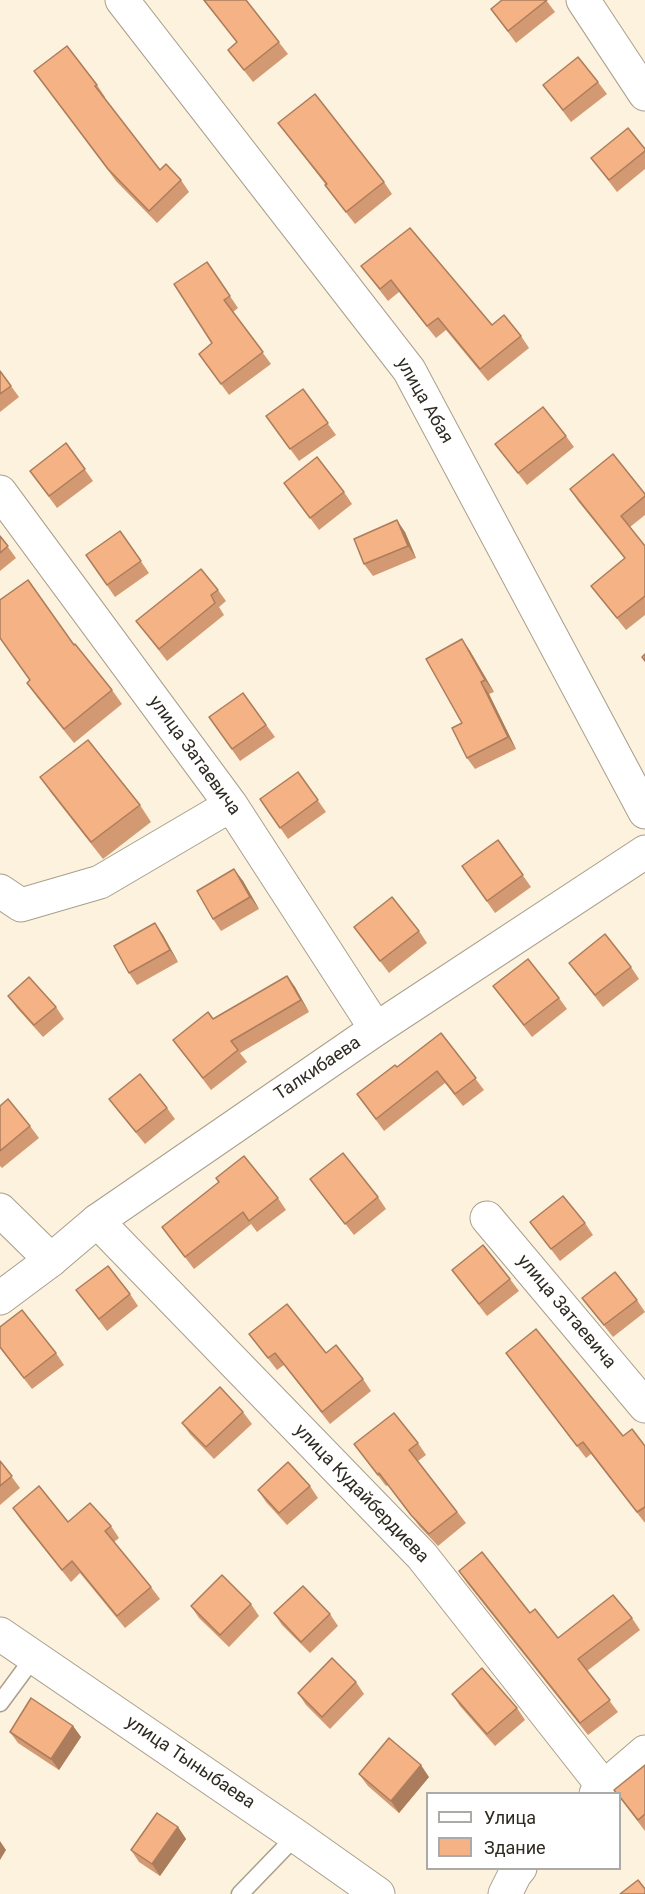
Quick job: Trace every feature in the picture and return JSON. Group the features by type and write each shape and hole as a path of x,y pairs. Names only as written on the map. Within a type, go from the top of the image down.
{"street":[{"name":"улица Абая","path":"122,0 409,370 645,812"},
{"path":"584,0 645,94"},
{"name":"улица Затаевича","path":"0,492 231,805 376,1029"},
{"path":"0,891 21,905 100,882 231,805"},
{"name":"Талкибаева","path":"0,1298 51,1260 97,1221 376,1029 645,852"},
{"path":"0,1210 51,1260"},
{"name":"улица Затаевича","path":"487,1218 645,1406"},
{"name":"улица Кудайбердиева","path":"97,1221 422,1556 600,1790"},
{"name":"улица Тыныбаева","path":"0,1634 378,1894"},
{"path":"600,1790 645,1752"},
{"path":"505,1894 519,1870"}],"lane":[{"path":"0,1703 34,1657"},
{"path":"240,1894 296,1836"}],"building":[{"path":"204,0 246,0 279,42 244,70 228,50 237,42"},
{"path":"502,0 547,0 508,31 491,9"},
{"path":"67,46 160,170 166,164 181,180 149,211 108,169 34,71"},
{"path":"578,57 598,82 563,110 543,85"},
{"path":"315,94 384,182 346,212 325,185 327,184 278,123"},
{"path":"628,128 645,151 609,180 591,158"},
{"path":"410,228 492,325 504,315 521,336 480,369 438,318 427,326 391,280 380,289 361,266"},
{"path":"207,262 230,296 224,300 263,352 221,384 199,354 212,343 174,284"},
{"path":"0,371 11,386 0,394"},
{"path":"303,389 328,423 290,449 266,416"},
{"path":"543,407 566,436 518,473 495,444"},
{"path":"66,443 85,469 49,496 30,471"},
{"path":"613,454 645,494 621,516 645,546 645,596 617,618 591,586 625,558 570,489"},
{"path":"317,457 344,492 310,518 284,483"},
{"path":"397,520 408,546 364,564 354,539"},
{"path":"120,531 141,561 107,585 86,555"},
{"path":"0,536 8,546 0,553"},
{"path":"201,569 218,590 211,595 215,603 159,649 136,621"},
{"path":"28,580 74,645 112,690 64,729 27,683 30,680 0,638 0,600"},
{"path":"462,639 485,680 481,682 508,737 467,758 452,728 462,723 426,659"},
{"path":"243,693 266,725 232,749 209,717"},
{"path":"88,740 140,805 91,842 40,777"},
{"path":"298,772 318,800 280,828 260,799"},
{"path":"498,840 523,875 487,901 462,866"},
{"path":"234,869 250,897 213,919 197,891"},
{"path":"392,897 419,931 380,961 354,927"},
{"path":"155,923 170,950 129,973 114,946"},
{"path":"605,934 631,967 595,995 569,963"},
{"path":"528,959 559,998 524,1025 493,986"},
{"path":"287,976 301,1000 231,1041 238,1050 203,1078 173,1040 208,1012 213,1019"},
{"path":"29,977 56,1007 34,1025 8,996"},
{"path":"441,1033 476,1078 455,1094 437,1071 376,1119 357,1094"},
{"path":"140,1074 167,1108 136,1132 109,1099"},
{"path":"8,1099 30,1126 0,1151 0,1106"},
{"path":"343,1153 378,1197 345,1224 310,1179"},
{"path":"244,1156 278,1198 249,1221 243,1212 185,1257 162,1227 219,1182 216,1178"},
{"path":"563,1196 585,1223 551,1249 530,1222"},
{"path":"483,1245 510,1279 479,1304 452,1270"},
{"path":"108,1266 130,1294 99,1319 76,1290"},
{"path":"615,1272 637,1300 604,1325 582,1298"},
{"path":"287,1304 326,1353 336,1345 363,1379 322,1412 275,1353 268,1358 249,1334"},
{"path":"22,1310 56,1353 24,1378 0,1347 0,1327"},
{"path":"536,1329 623,1436 632,1429 645,1446 645,1507 637,1512 583,1442 577,1446 506,1353"},
{"path":"220,1387 243,1412 206,1447 182,1423"},
{"path":"394,1413 418,1443 409,1450 457,1512 429,1534 354,1444"},
{"path":"0,1461 12,1476 0,1486"},
{"path":"288,1462 310,1486 279,1513 258,1490"},
{"path":"39,1486 68,1522 90,1503 111,1526 105,1531 151,1587 117,1616 72,1561 62,1570 13,1508"},
{"path":"482,1552 530,1613 535,1609 558,1638 613,1595 632,1618 578,1659 610,1700 580,1723 459,1571"},
{"path":"222,1575 251,1604 220,1635 191,1606"},
{"path":"303,1586 330,1614 301,1642 274,1613"},
{"path":"332,1658 356,1682 322,1717 298,1693"},
{"path":"482,1668 517,1708 487,1734 452,1694"},
{"path":"31,1698 73,1726 51,1759 10,1732"},
{"path":"389,1738 421,1765 391,1801 359,1774"},
{"path":"645,1765 645,1814 638,1820 621,1798 621,1792 614,1790"},
{"path":"157,1813 178,1827 152,1864 131,1850"},
{"path":"638,1880 645,1889 645,1894 620,1894"}]}
